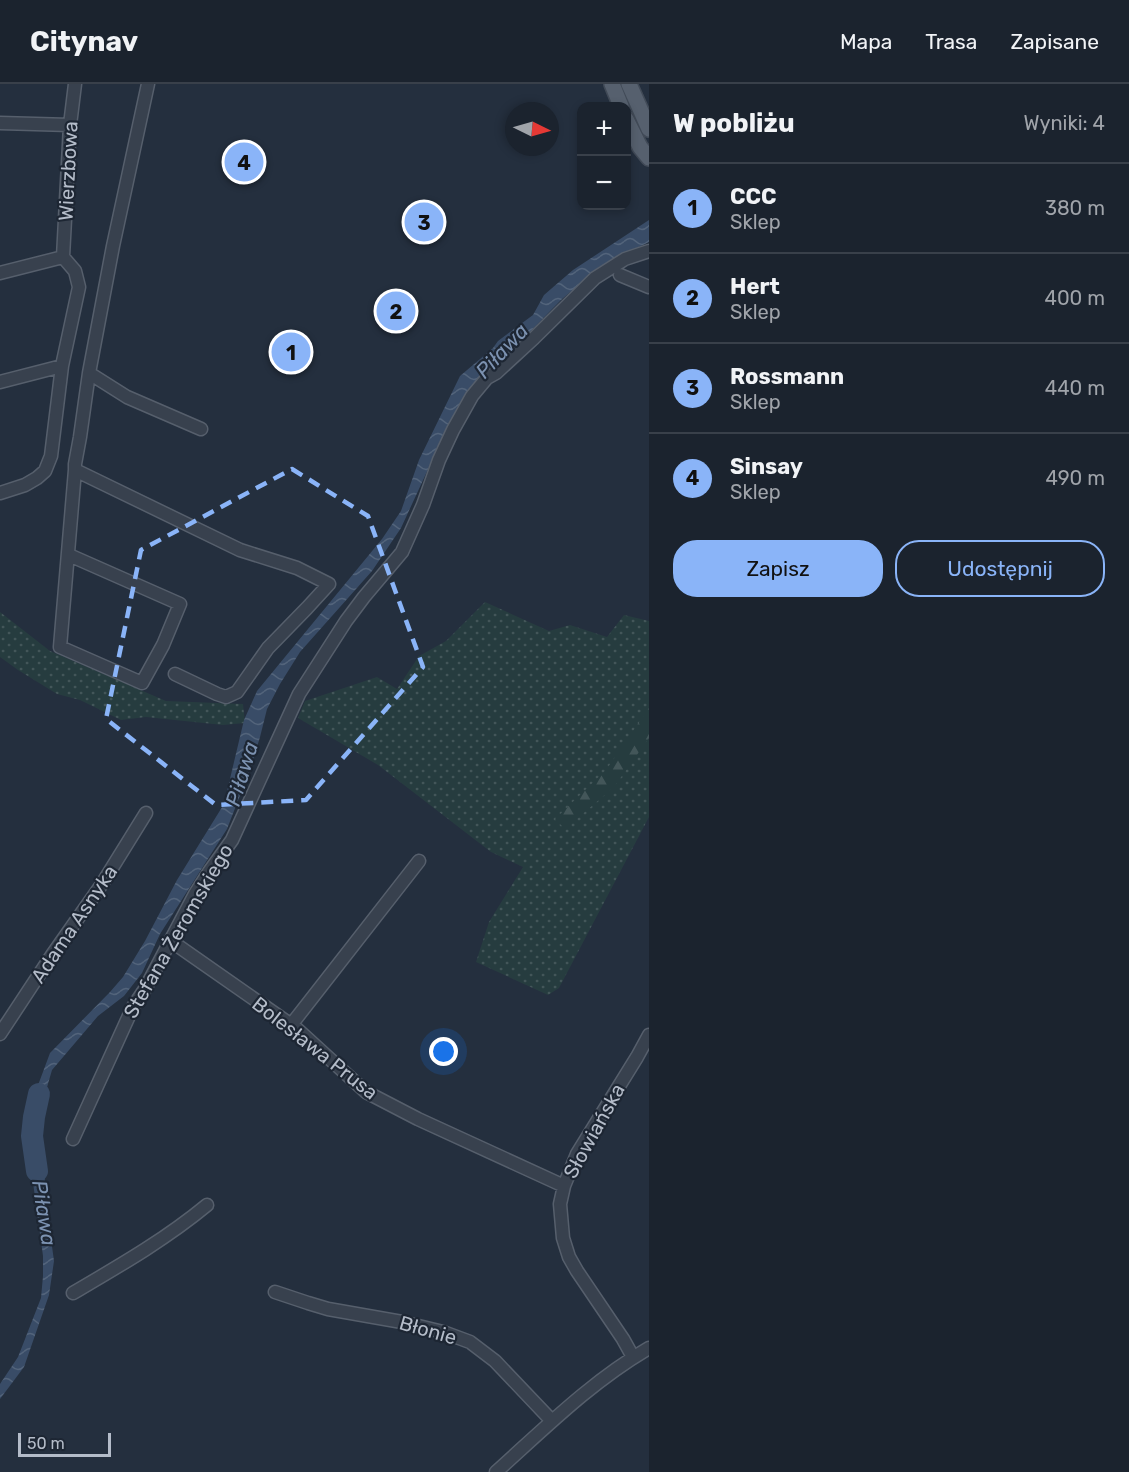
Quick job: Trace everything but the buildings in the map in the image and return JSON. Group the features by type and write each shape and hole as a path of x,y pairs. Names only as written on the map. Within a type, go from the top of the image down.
{"main road":[{"path":"612,84 619,102"},
{"path":"629,84 649,129"},
{"path":"631,128 640,147 649,158"}],"street":[{"name":"Wierzbowa","path":"63,257 70,125 75,84"},
{"path":"69,555 180,604 163,645 142,683 60,647 75,464 89,373 113,246 148,84"},
{"path":"0,123 70,125"},
{"name":"Stefana Żeromskiego","path":"73,1139 133,1007 146,988 200,886 232,840 299,694 363,597 402,552 423,505 439,460 472,396 488,378 534,338 595,278 625,259 649,251"},
{"path":"0,273 63,257 75,271 80,287 62,366 51,456 45,471 25,485 0,493"},
{"path":"620,274 649,287"},
{"path":"0,382 62,366"},
{"path":"89,373 127,398 201,429"},
{"path":"75,470 240,550 297,568 329,584 308,609 268,648 237,692 226,698 175,674"},
{"name":"Adama Asnyka","path":"0,1034 102,884 146,813"},
{"path":"291,1025 418,861"},
{"name":"Bolesława Prusa","path":"171,941 291,1025 366,1092 418,1119 564,1186"},
{"name":"Słowiańska","path":"633,1357 569,1257 563,1238 560,1204 564,1186 577,1154 649,1035"},
{"path":"73,1293 124,1263 207,1205"},
{"name":"Błonie","path":"275,1292 328,1309 402,1322 443,1332 470,1342 495,1361 552,1420"},
{"path":"496,1472 552,1420 609,1373 649,1348"}],"highlighted area":[{"path":"292,469 368,516 423,667 306,800 216,805 106,719 141,550"}],"green space":[{"path":"485,602 549,631 570,625 607,637 624,615 649,621 649,817 559,988 548,995 476,962 489,922 523,867 491,852 378,765 298,718 305,701 377,677 397,689 419,656 446,641"},
{"path":"0,612 50,651 166,701 243,704 245,723 223,725 146,717 121,720 80,700 57,694 0,657"},
{"path":"649,708 649,738 614,787 565,829 555,819 606,770"}],"water":[{"path":"649,220 649,242 599,267 561,300 474,385 442,439 401,528 372,571 300,652 280,684 267,709 251,767 227,829 160,934 142,973 124,996 98,1016 52,1070 41,1108 46,1203 54,1261 49,1295 24,1367 0,1399 0,1384 18,1357 41,1298 43,1256 32,1175 34,1096 50,1053 123,977 145,941 177,880 224,804 244,720 257,691 382,539 401,511 419,460 460,376 498,341 533,315 544,295 573,270"}],"waterway":[{"name":"Piława","path":"37,1171 32,1136 39,1094"}],"place":[{"name":"Sinsay","path":"244,162"},
{"name":"Rossmann","path":"424,222"},
{"name":"Hert","path":"396,311"},
{"name":"CCC","path":"291,352"}]}
